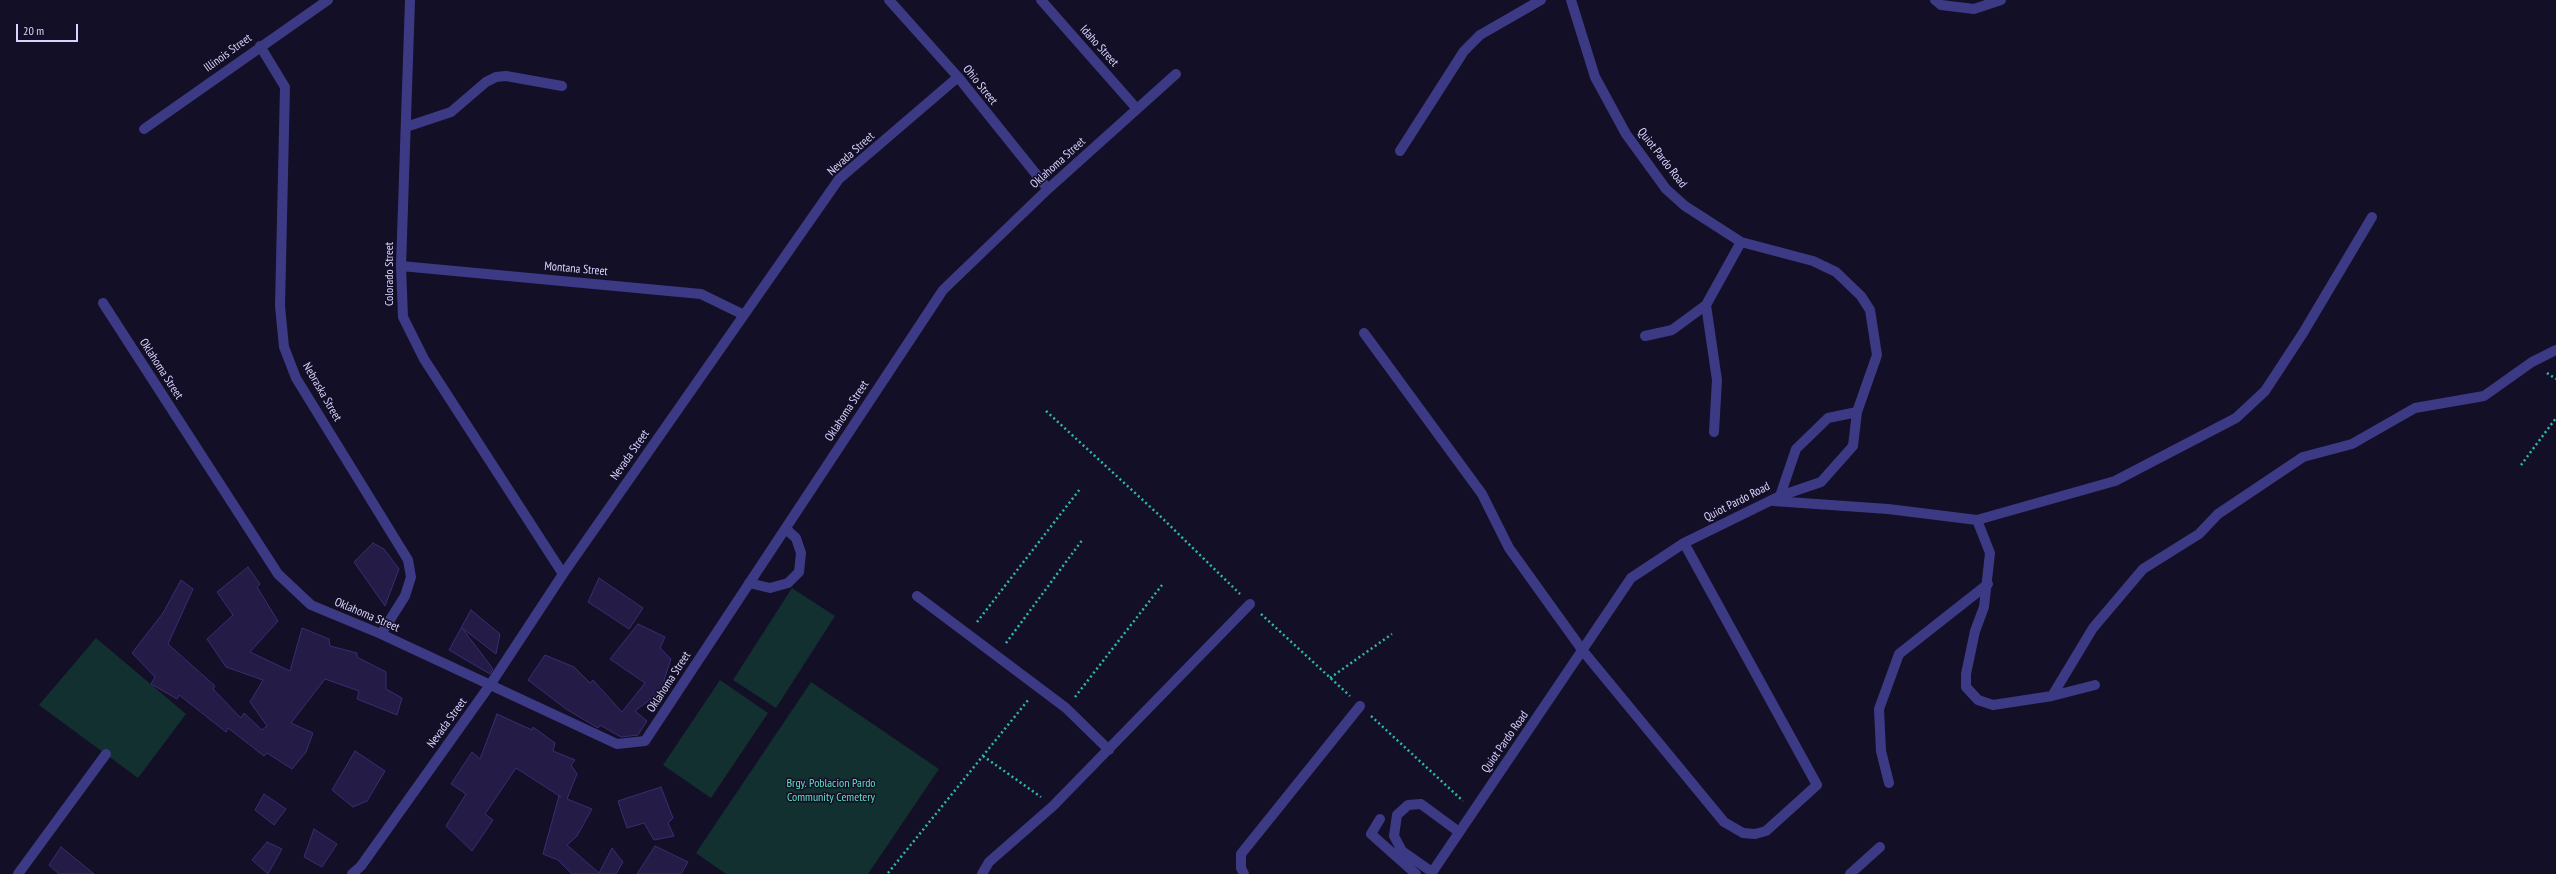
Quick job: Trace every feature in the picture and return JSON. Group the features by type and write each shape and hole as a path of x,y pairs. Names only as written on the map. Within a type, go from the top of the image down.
{"street":[{"name":"Illinois Street","path":"144,129 260,46 328,0"},
{"name":"Colorado Street","path":"410,0 401,266 403,317 424,359 563,574"},
{"name":"Ohio Street","path":"889,0 958,78 1048,189"},
{"name":"Idaho Street","path":"1041,0 1137,108"},
{"path":"1400,151 1464,51 1480,34 1541,0"},
{"name":"Quiot Pardo Road","path":"1432,873 1583,652 1631,578 1684,543 1777,499 1796,449 1828,418 1857,412 1877,355 1870,310 1861,296 1836,272 1812,261 1741,242 1685,206 1666,189 1626,134 1595,77 1571,0"},
{"path":"1935,0 1941,5 1974,9 2001,0"},
{"name":"Nebraska Street","path":"260,46 285,87 280,306 284,347 296,378 408,560 411,577 405,596 381,634"},
{"name":"Oklahoma Street","path":"103,303 278,574 310,605 381,634 617,744 645,742 943,290 1048,189 1176,74"},
{"path":"406,127 451,112 486,82 496,77 506,76 562,86"},
{"name":"Nevada Street","path":"352,874 361,866 490,685 563,574 839,179 958,78"},
{"path":"1777,499 1888,509 1977,520 2115,481 2236,418 2264,391 2303,333 2372,217"},
{"path":"1645,336 1672,330 1706,305 1741,242"},
{"name":"Montana Street","path":"401,266 701,294 744,315"},
{"path":"1706,305 1717,380 1714,432"},
{"path":"1364,333 1482,494 1509,548 1583,652 1724,822 1743,833 1755,834 1766,831 1817,785 1684,543"},
{"path":"2052,696 2093,628 2143,569 2199,534 2218,514 2303,457 2352,444 2415,408 2484,396 2532,362 2556,350"},
{"path":"1777,499 1821,482 1853,446 1857,412"},
{"path":"1977,520 1990,553 1988,584 1984,606 1975,630 1966,674 1966,687 1978,700 1994,705 2052,696 2095,685"},
{"path":"749,584 770,588 788,583 799,572 801,553 796,538 786,529"},
{"path":"1889,783 1881,751 1879,709 1899,654 1988,584"},
{"path":"916,596 1066,708 1109,750"},
{"path":"982,874 989,862 1053,806 1250,604"},
{"path":"1244,874 1240,868 1241,854 1360,706"},
{"path":"18,874 106,754"},
{"path":"1432,873 1402,850 1394,836 1397,815 1408,805 1421,804 1459,832"},
{"path":"1380,819 1371,834 1404,870 1416,874"},
{"path":"1850,874 1880,847"}],"path":[{"path":"1046,411 1159,515 1250,604"},
{"path":"2522,465 2556,418"},
{"path":"967,635 1080,489"},
{"path":"996,657 1083,539"},
{"path":"1066,708 1162,585"},
{"path":"1330,678 1392,634"},
{"path":"888,873 1038,688"},
{"path":"983,756 1053,806"}],"green space":[{"path":"792,588 835,616 776,708 733,680"},
{"path":"96,638 186,714 138,778 39,705"},
{"path":"720,680 768,713 711,798 663,765"},
{"name":"Brgy. Poblacion Pardo Community Cemetery","path":"811,682 939,769 868,874 726,874 696,853"}],"building":[{"path":"373,543 384,549 399,569 385,606 354,562"},
{"path":"248,567 260,584 257,587 278,621 250,652 290,671 302,628 329,639 330,646 357,653 357,657 386,672 386,689 402,698 397,715 357,699 359,691 325,679 291,723 313,733 306,752 292,769 267,753 264,756 228,728 226,732 179,695 177,699 151,684 155,677 132,653 163,613 181,580 193,589 168,644 215,686 213,689 241,718 244,713 262,730 267,726 250,702 263,680 226,667 207,639 233,615 217,592"},
{"path":"599,578 643,608 629,629 588,602"},
{"path":"471,610 500,634 496,654 462,628 493,669 490,674 449,650"},
{"path":"638,624 665,637 660,648 671,659 664,680 667,687 635,711 647,721 638,735 621,737 600,725 598,728 566,709 528,680 545,655 574,667 590,683 593,680 622,712 645,683 610,659"},
{"path":"497,714 532,730 533,727 555,743 553,751 575,760 571,765 577,774 567,799 592,809 577,836 567,845 599,873 612,848 623,862 616,874 572,874 558,860 543,854 559,796 561,797 516,768 485,814 493,820 472,851 446,826 466,794 451,784 472,752 480,759"},
{"path":"355,751 385,771 367,801 353,807 332,790"},
{"path":"661,787 673,818 668,823 674,836 654,840 644,823 627,828 618,801"},
{"path":"264,794 286,809 274,825 255,810"},
{"path":"314,829 337,844 322,867 304,857"},
{"path":"267,842 282,849 268,874 252,860"},
{"path":"655,846 688,862 681,874 637,874"},
{"path":"61,847 94,874 59,874 49,865"}]}
